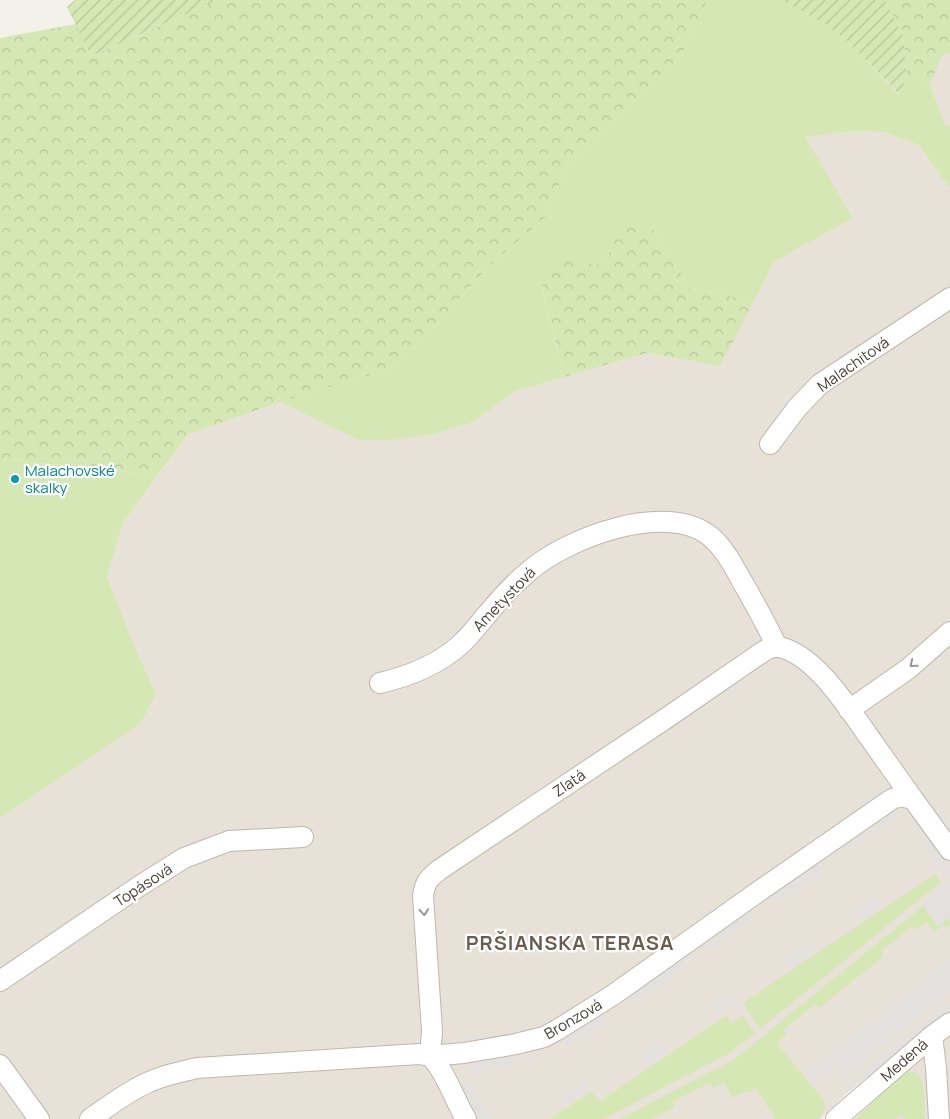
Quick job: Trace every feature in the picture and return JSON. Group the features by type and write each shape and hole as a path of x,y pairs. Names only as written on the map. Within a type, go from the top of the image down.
{"street":[{"name":"Malachitová","path":"770,444 797,408 820,384 950,298"},
{"name":"Ametystová","path":"380,683 422,670 442,659 462,644 492,608 529,571 548,557 582,539 601,532 645,522 684,524 699,529 710,536 722,548 732,564 767,625 777,647"},
{"path":"849,710 908,669 950,632"},
{"path":"777,647 806,661 828,682 950,850"},
{"name":"Zlatá","path":"430,1056 432,1031 424,891 428,878 668,718 761,653 770,648 777,647"},
{"name":"Bronzová","path":"90,1119 114,1112 134,1089 150,1081 197,1068 419,1054 430,1056 464,1053 544,1037 613,995 739,904 892,799 905,796 913,799"},
{"name":"Topásová","path":"0,981 184,858 229,841 304,837"},
{"path":"932,1036 950,1022"},
{"name":"Medená","path":"836,1119 932,1036"},
{"name":"Medená","path":"932,1036 936,1068 938,1119"},
{"path":"430,1056 443,1074 466,1119"},
{"path":"0,1065 38,1119"}],"shaded area":[{"path":"950,53 950,126 945,125 930,84 942,56"},
{"path":"852,131 883,132 919,145 950,189 950,1012 848,1092 820,1119 0,1119 0,818 140,724 155,694 107,576 123,523 189,434 280,402 358,440 431,435 473,422 516,391 647,353 719,366 774,262 853,218 804,137"},
{"path":"892,808 898,818 849,852 842,842"},
{"path":"914,815 950,863 950,873 945,877 926,852 928,846 909,819"},
{"path":"815,862 821,872 777,903 770,893"},
{"path":"950,880 950,917 938,926 921,903"},
{"path":"877,896 883,906 861,920 855,911"},
{"path":"744,911 751,920 709,950 702,940"},
{"path":"805,945 812,955 790,969 783,959"},
{"path":"679,958 685,968 637,1002 630,992"},
{"path":"950,958 950,991 842,1078 839,1064 814,1084 805,1073"},
{"path":"729,994 735,1004 717,1015 711,1005"},
{"path":"950,1003 950,1011 850,1090 847,1085"},
{"path":"602,1011 608,1021 567,1047 561,1038"},
{"path":"527,1029 529,1034 460,1044 460,1038 494,1036"},
{"path":"950,1035 950,1119 855,1119 906,1071"},
{"path":"662,1041 669,1051 647,1065 640,1056"},
{"path":"529,1051 532,1061 468,1074 466,1063"},
{"path":"584,1079 591,1089 569,1104 562,1094"},
{"path":"473,1082 481,1102 492,1119 477,1119 471,1110 460,1087"}],"green space":[{"path":"75,0 218,0 91,56 67,7"},
{"path":"218,0 707,0 681,56 568,164 545,218 489,266 398,367 280,402 189,434 158,475 0,459 0,38 76,24 91,56"},
{"path":"707,0 781,0 825,24 847,41 899,95 907,76 930,84 945,125 950,126 950,189 919,145 883,132 852,131 805,137 853,218 774,262 754,301 690,288 654,230 620,230 605,262 542,288 564,377 516,391 473,422 431,435 389,440 358,440 280,402 398,367 489,266 545,218 568,164 681,56"},
{"path":"781,0 885,0 903,36 907,76 900,95 847,41 825,24"},
{"path":"885,0 950,0 950,53 942,56 930,84 907,76 903,36"},
{"path":"638,222 654,230 690,288 754,301 720,366 647,353 564,377 542,287 552,260 574,254 594,266 605,262 620,229"},
{"path":"0,459 158,475 123,523 107,576 135,648 156,694 140,724 0,818"},
{"path":"935,874 941,882 760,1029 743,1003"},
{"path":"923,906 938,926 948,918 950,923 947,929 943,925 934,932 926,922 916,930 912,926 881,951 884,956 819,1008 815,1004 783,1030 787,1034 777,1043 825,1102 824,1112 818,1119 775,1119 756,1088 732,1098 725,1082 713,1088 710,1083 673,1101 675,1107 652,1119 620,1119 735,1059"},
{"path":"726,1016 732,1023 743,1016 755,1033 728,1054 603,1119 550,1119 591,1091 599,1102"},
{"path":"906,1071 914,1072 921,1080 924,1093 925,1119 906,1119 901,1114 895,1119 855,1119"}],"place":[{"name":"Malachovské skalky","path":"15,479"}],"district":[{"name":"PRŠIANSKA TERASA","path":"570,942"}]}
